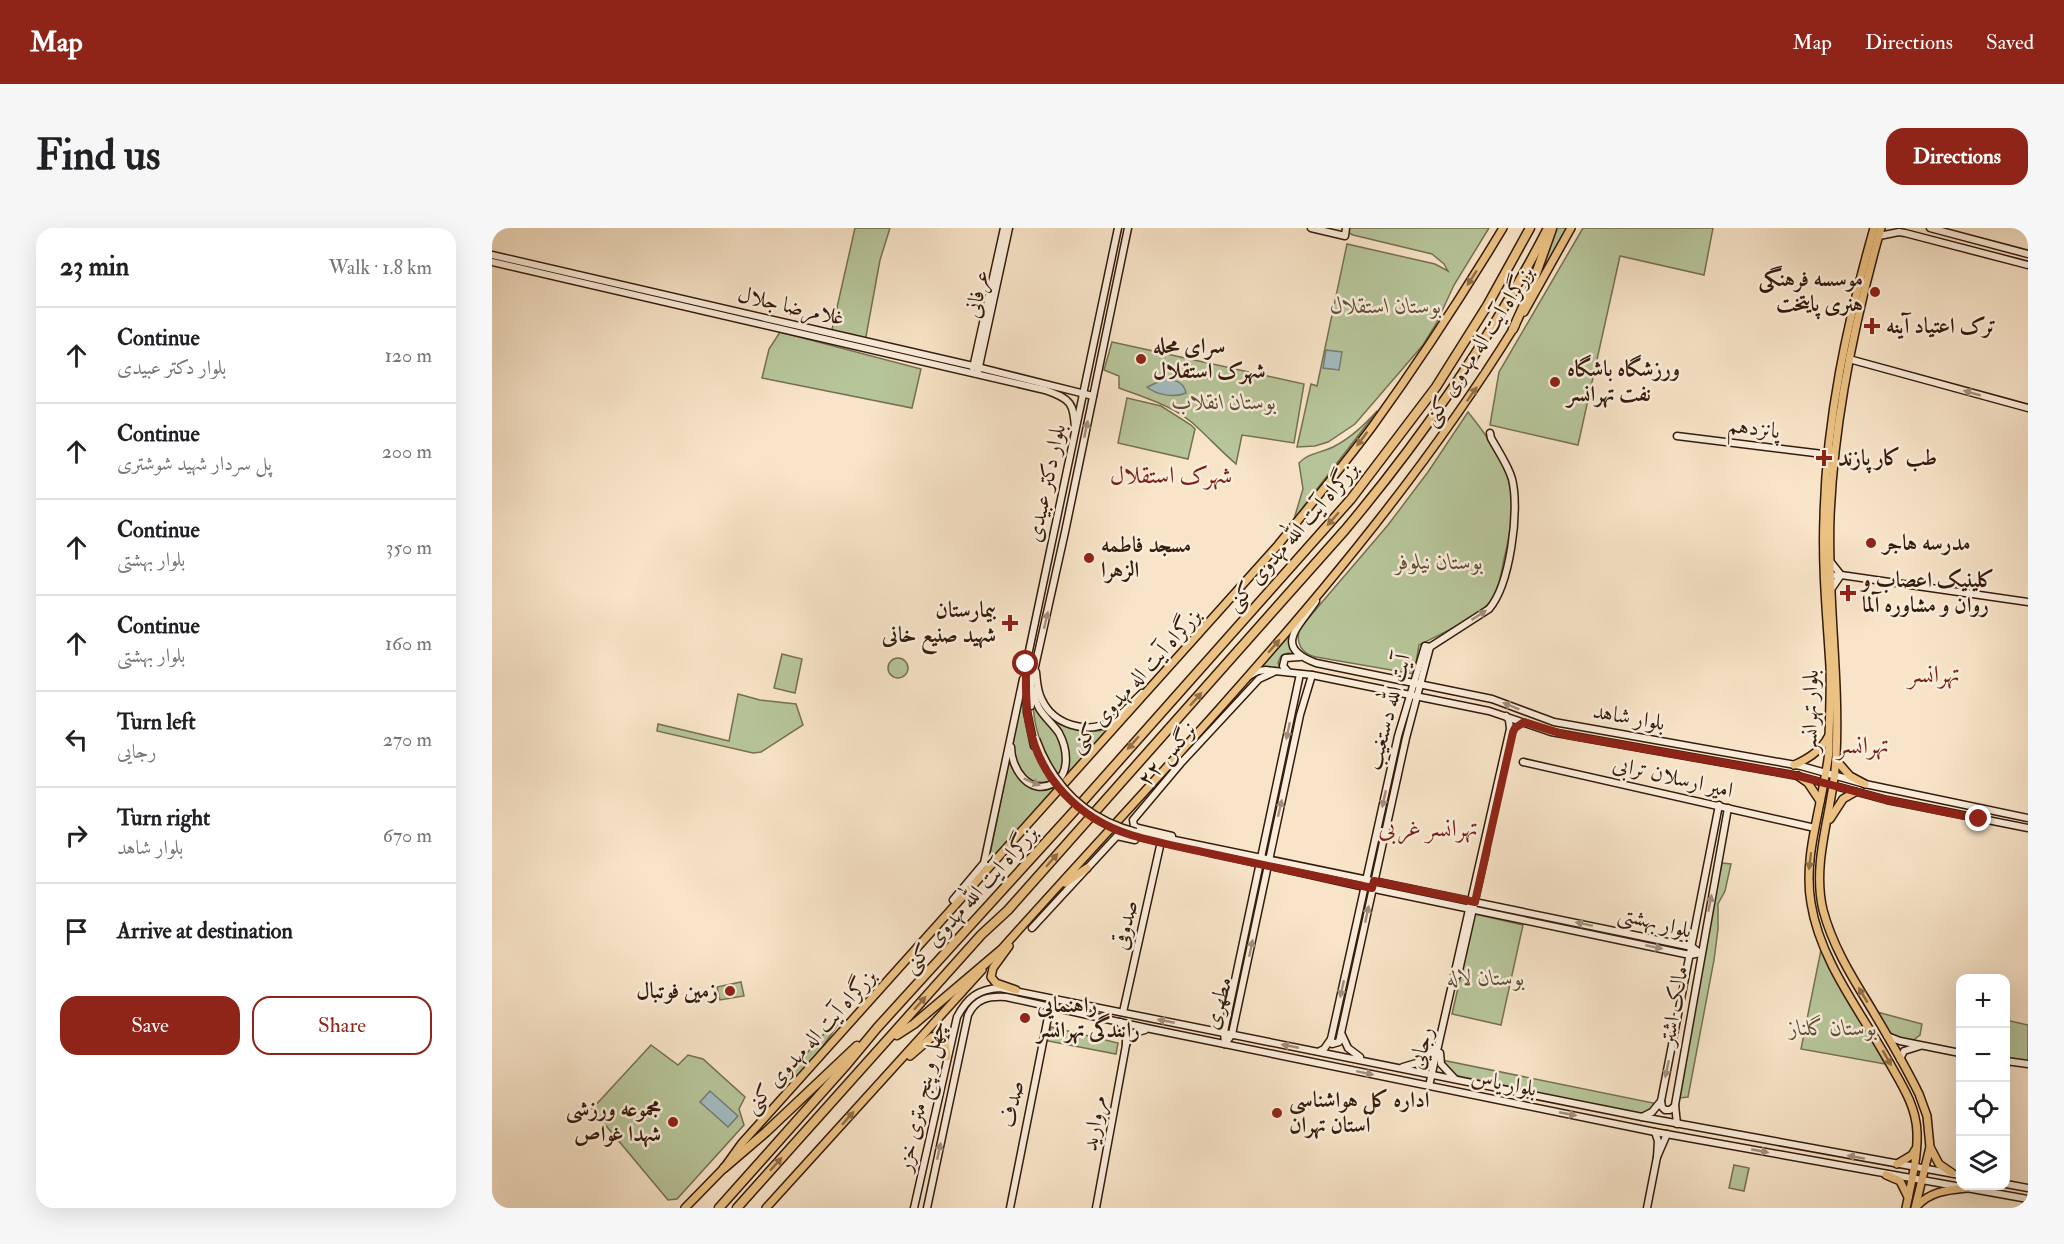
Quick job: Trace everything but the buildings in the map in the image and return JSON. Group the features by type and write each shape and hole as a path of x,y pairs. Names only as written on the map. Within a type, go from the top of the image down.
{"highway":[{"name":"بزرگراه آیت الله مهدوی کنی","path":"877,1028 1076,809 1351,499 1442,379 1530,228"},
{"path":"1514,329 1528,296 1550,228"},
{"name":"بزرگراه آیت اله مهدوی کنی","path":"737,1208 981,935 1021,896 1346,530 1383,485 1468,368 1550,228"},
{"path":"886,1041 914,1024 1000,951"},
{"path":"724,1168 877,1028"},
{"name":"بزرگراه آیت اله مهدوی کنی","path":"719,1208 849,1063 877,1028"}],"main road":[{"name":"عرفانی","path":"976,370 1004,228"},
{"name":"عرفانی","path":"976,370 1009,228"},
{"name":"بلوار دکتر عبیدی","path":"1035,742 1027,712 1026,664 1118,228"},
{"name":"بلوار دکتر عبیدی","path":"1035,742 1031,711 1032,680 1128,228"},
{"path":"1311,228 1345,236 1346,228"},
{"name":"بزرگراه آیت اله مهدوی کنی","path":"685,1208 724,1168 742,1143 957,900 978,882 1131,711 1155,681 1229,602 1332,479 1371,428 1435,336 1503,228"},
{"name":"بزرگراه آیت اله مهدوی کنی","path":"766,1208 1321,593 1394,502 1479,385 1514,329 1571,228"},
{"name":"بلوار تهرانسر","path":"1874,228 1857,286 1833,407 1831,455 1824,518 1836,667 1836,760 1819,876 1823,911 1842,959 1900,1059 1922,1101 1927,1116 1930,1144 1916,1208"},
{"path":"1930,228 2028,254"},
{"path":"1937,241 1940,231"},
{"path":"1880,232 1899,232 2028,265"},
{"name":"بلوار تهرانسر","path":"1831,455 1864,287 1880,232"},
{"name":"غلامرضا جلال","path":"492,255 976,370 1046,390 1069,401 1073,407 1076,430"},
{"name":"غلامرضا جلال","path":"492,262 1093,396"},
{"path":"1849,359 2028,408"},
{"name":"آیت الله دستغیب","path":"1340,1033 1414,697 1430,647 1489,609 1496,601 1510,550 1516,515 1512,477 1490,433"},
{"name":"پانزدهم","path":"1677,436 1831,455"},
{"path":"1829,575 2028,602"},
{"path":"1829,575 1841,575"},
{"path":"1829,575 1841,575"},
{"name":"بلوار تهرانسر","path":"1829,575 1828,757 1808,876 1810,903 1815,923 1832,963 1910,1101 1914,1113 1917,1145 1906,1208"},
{"path":"1300,657 1293,647 1293,636 1321,593"},
{"path":"1288,672 1283,666 1285,658 1300,657"},
{"name":"بلوار شاهد","path":"1300,657 1323,664 1492,699 1554,722 1797,766 1865,784 2028,818"},
{"path":"957,900 984,863 1026,664"},
{"path":"1035,669 1039,693 1045,706 1061,720 1080,728 1095,728 1120,716 1155,681"},
{"name":"بلوار شاهد","path":"1246,678 1262,670 1312,675 1505,715 1566,735 1798,776 1855,792 2028,828"},
{"name":"نرگس ۲۲","path":"1192,844 1170,835 1138,828 1134,826 1133,820 1181,763 1259,679 1279,671"},
{"name":"مطهری","path":"1226,1044 1224,1032 1300,674"},
{"name":"مطهری","path":"1226,1044 1232,1034 1307,688 1312,675"},
{"path":"1011,734 1012,760 1020,776 1035,786 1045,787 1059,779 1064,772 1065,764 1063,742 1053,724 1038,707 1032,680"},
{"path":"1298,687 1307,688"},
{"name":"آیت الله دستغیب","path":"1331,1039 1398,736 1414,697"},
{"name":"رجایی","path":"1473,901 1510,729 1509,720 1505,715"},
{"name":"رجایی","path":"1429,1086 1513,732 1524,722"},
{"path":"1821,801 1808,783 1798,776 1797,766 1814,754 1828,737"},
{"path":"1035,742 1053,776 1078,803 1111,824 1134,834"},
{"path":"1836,760 1850,776 1865,784"},
{"name":"امیر ارسلان ترابی","path":"1523,762 1815,828"},
{"path":"1827,823 1843,799 1855,792"},
{"name":"مالک اشتر","path":"1661,1101 1719,805"},
{"name":"مالک اشتر","path":"1677,1124 1675,1105 1728,808"},
{"name":"بلوار بهشتی","path":"1134,834 1192,844 1365,887 1373,885 1473,901 1692,947 1701,953"},
{"name":"بلوار بهشتی","path":"1134,834 1202,851 1261,860"},
{"path":"1032,928 1117,836 1160,846 1202,851"},
{"name":"صدوقی","path":"1124,1012 1160,846"},
{"name":"بلوار بهشتی","path":"1269,862 1366,879 1373,885 1471,909 1690,955 1701,953"},
{"path":"1055,889 1087,868"},
{"path":"964,888 978,882"},
{"path":"1016,990 992,981 991,975 1019,929"},
{"path":"1006,997 1003,992 1007,988"},
{"name":"بلوار یاس","path":"972,996 982,990 1007,988 1677,1124 1952,1173"},
{"name":"چهل و پنج متری خزر","path":"914,1208 957,1017 972,996"},
{"name":"بلوار یاس","path":"976,1003 989,997 1006,997 1151,1029 1656,1132 1956,1186"},
{"name":"چهل و پنج متری خزر","path":"927,1208 965,1022 971,1008 976,1003"},
{"name":"صدف","path":"1010,1208 1050,1007"},
{"path":"1120,1022 1126,1036 1126,1045"},
{"path":"1126,1045 1134,1033 1151,1029"},
{"path":"1331,1039 1332,1044 1338,1044 1340,1033"},
{"path":"1340,1033 1355,1056 1373,1063"},
{"path":"885,1077 936,1035 944,1037 947,1057"},
{"path":"1887,1036 1920,1046 1956,1052"},
{"path":"1318,1052 1324,1049 1331,1039"},
{"name":"مروارید","path":"1096,1208 1126,1045"},
{"path":"1900,1059 1904,1051 1920,1046"},
{"path":"1394,1067 1408,1067 1438,1050 1445,1070 1458,1081"},
{"path":"2010,1062 2028,1064"},
{"path":"1661,1101 1665,1110 1672,1109 1675,1105"},
{"path":"1642,1117 1652,1112 1661,1101"},
{"path":"1647,1208 1657,1157 1656,1132"},
{"path":"1657,1157 1667,1134"},
{"path":"1917,1145 1918,1153 1924,1154 1930,1144"},
{"path":"1930,1144 1939,1164 1956,1174"},
{"path":"1897,1164 1912,1155 1917,1145"},
{"path":"1886,1175 1900,1181 1908,1197"},
{"path":"2010,1185 2028,1188"},
{"path":"774,1208 785,1188"},
{"path":"1916,1208 1925,1197 1956,1189"},
{"name":"بلوار یاس","path":"1978,1190 2028,1199"}],"green space":[{"path":"855,228 890,228 880,260 865,342 831,334"},
{"name":"بوستان استقلال","path":"1349,228 1489,228 1454,285 1436,324 1423,345 1355,424 1328,442 1315,446 1297,447 1311,384 1317,386 1347,244 1435,264 1448,271 1444,264 1432,254 1353,235 1349,233"},
{"path":"1554,228 1568,228 1530,297"},
{"path":"1583,228 1713,228 1704,275 1620,256 1578,445 1490,425 1499,372"},
{"path":"780,332 921,369 912,408 762,378 769,349"},
{"name":"بوستان انقلاب","path":"1112,342 1304,384 1294,443 1242,435 1236,464 1181,414 1119,388 1119,376 1104,370"},
{"path":"1127,398 1161,406 1195,429 1188,459 1118,443"},
{"path":"1377,411 1294,519 1303,489 1299,463 1306,457 1346,440"},
{"name":"بوستان نیلوفر","path":"1468,412 1483,431 1503,464 1511,497 1512,515 1509,535 1499,582 1493,598 1484,608 1467,620 1419,645 1414,674 1316,657 1306,653 1299,643 1300,628 1388,525 1428,472"},
{"path":"1293,630 1291,647 1294,654 1288,653 1281,656 1278,663 1281,670 1256,670"},
{"path":"782,654 802,659 795,693 774,688"},
{"path":"894,658 902,658 908,664 908,672 902,678 894,678 888,672 888,664"},
{"path":"1024,690 1031,738 1038,760 1050,782 1042,783 1028,778 1018,768 1013,754 1016,725"},
{"path":"1037,693 1057,719 1080,731 1104,730 1125,713 1062,783 1060,781 1068,762 1066,752 1045,716"},
{"path":"738,694 760,700 796,704 803,725 761,752 753,753 657,731 658,724 729,741"},
{"path":"1033,694 1057,734 1061,746 1062,767 1057,777 1039,737 1034,717"},
{"path":"1009,761 1016,774 1026,784 1039,789 1054,787 1056,790 983,871 989,859"},
{"path":"1722,863 1731,864 1725,891 1718,904 1714,960 1688,1097 1679,1098 1703,954"},
{"name":"بوستان لاله","path":"1475,914 1523,925 1501,1025 1452,1014"},
{"name":"بوستان گلناز","path":"1821,950 1885,1064 1801,1049"},
{"name":"زمین فوتبال","path":"741,982 744,996 720,1000 717,987"},
{"path":"1877,1012 1922,1024 1920,1035 1912,1041 1898,1038 1887,1029"},
{"path":"838,1018 841,1020 817,1055 793,1082 784,1079"},
{"path":"2010,1021 2028,1025 2028,1062 2010,1059"},
{"path":"1051,1027 1118,1043 1116,1054 1048,1041"},
{"name":"مجموعه ورزشی شهدا غواص","path":"651,1045 678,1065 688,1055 703,1059 745,1097 739,1109 744,1125 677,1199 668,1200 592,1109"},
{"path":"1442,1060 1658,1104 1655,1116 1460,1078 1449,1071"},
{"path":"1734,1165 1749,1168 1744,1191 1729,1188"}],"water":[{"path":"1326,350 1342,352 1339,370 1323,368"},
{"path":"1165,379 1178,382 1186,393 1166,395 1147,387"},
{"path":"710,1091 738,1116 728,1127 700,1102"}],"place":[{"name":"موسسه فرهنگی هنری پایتخت","path":"1875,292"},
{"name":"ترک اعتیاد آینه","path":"1872,326"},
{"name":"سرای محله شهرک استقلال","path":"1141,359"},
{"name":"ورزشگاه باشگاه نفت تهرانسر","path":"1555,382"},
{"name":"طب کار پازند","path":"1824,458"},
{"name":"مدرسه هاجر","path":"1871,543"},
{"name":"مسجد فاطمه الزهرا","path":"1089,558"},
{"name":"کلینیک اعصاب و روان و مشاوره آلما","path":"1848,593"},
{"name":"بیمارستان شهید صنیع خانی","path":"1010,623"},
{"name":"زمین فوتبال","path":"730,991"},
{"name":"راهنمایی رانندگی تهرانسر","path":"1025,1018"},
{"name":"اداره کل هواشناسی استان تهران","path":"1277,1113"},
{"name":"مجموعه ورزشی شهدا غواص","path":"673,1122"}],"district":[{"name":"شهرک استقلال","path":"1171,475"},
{"name":"تهرانسر","path":"1934,674"},
{"name":"تهرانسر","path":"1863,745"},
{"name":"تهرانسر غربی","path":"1428,828"}],"route":[{"path":"1026,664 1027,712 1034,746 1051,779 1066,797 1087,815 1109,827 1147,840 1372,888 1374,881 1475,902 1513,732 1519,724 1524,722 1566,735 1798,776 1887,800 1979,819"}]}
